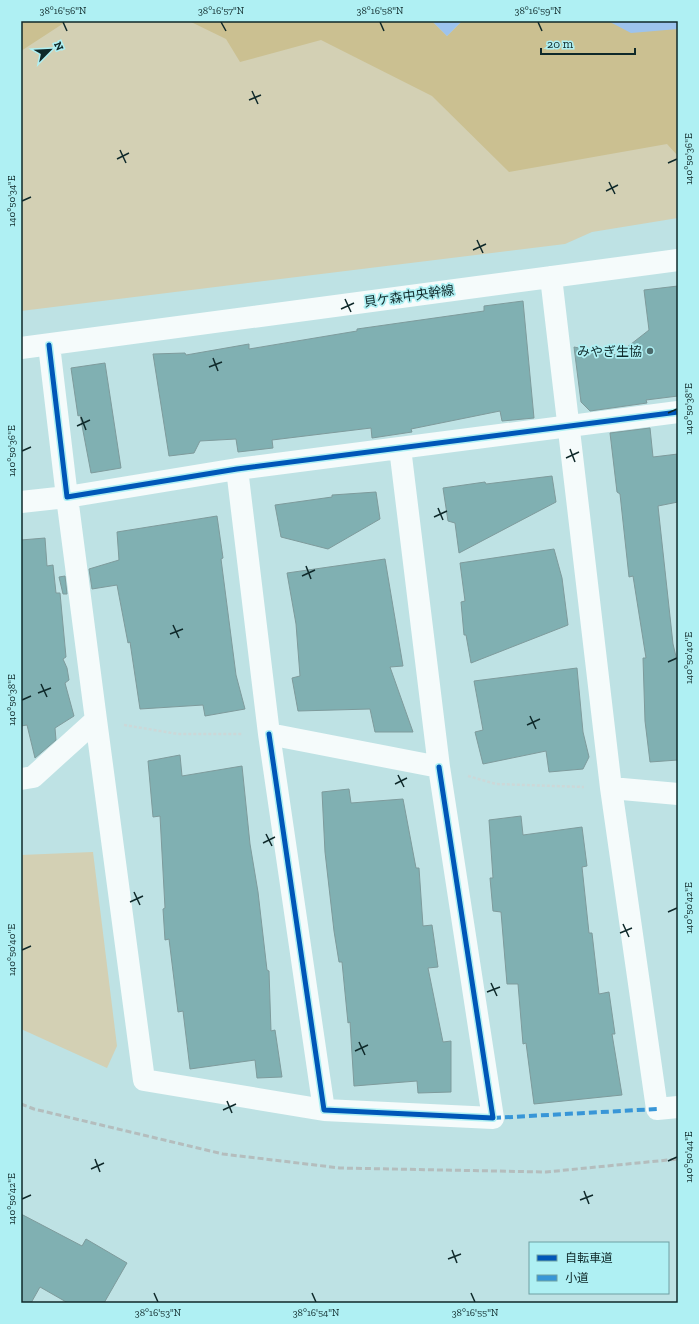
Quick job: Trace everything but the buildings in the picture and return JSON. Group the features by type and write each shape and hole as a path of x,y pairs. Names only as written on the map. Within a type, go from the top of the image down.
{"street":[{"name":"貝ケ森中央幹線","path":"21,348 678,260"},
{"path":"550,277 569,426 611,788 657,1109 678,1107"},
{"path":"49,344 67,497 144,1080 324,1110 493,1118 439,767 400,448"},
{"path":"21,502 67,497 237,469 678,412"},
{"path":"237,469 269,734 324,1110"},
{"path":"21,779 33,777 96,720"},
{"path":"269,734 439,767"},
{"path":"611,788 678,794"}],"path":[{"path":"96,720 178,734 269,734"},
{"path":"439,767 496,784 611,788"}],"shaded area":[{"path":"21,21 678,21 678,218 592,232 565,244 21,311"},
{"path":"21,21 67,21 21,51"},
{"path":"189,21 432,21 447,36 462,21 608,21 613,23 678,29 678,156 667,144 509,172 432,96 321,40 240,62 226,39"},
{"path":"93,852 117,1046 107,1068 21,1029 21,855"}],"water":[{"path":"432,21 462,21 447,36"},
{"path":"608,21 678,21 678,29 631,33"}],"railway":[{"path":"21,1104 34,1109 223,1154 340,1168 546,1172 678,1159"}],"marked path":[{"path":"493,1118 657,1109"}],"cycle path":[{"path":"49,345 67,497 237,469 678,412"},
{"path":"269,734 324,1110 493,1118 439,767"}],"place":[{"name":"みやぎ生協","path":"650,351"}]}
